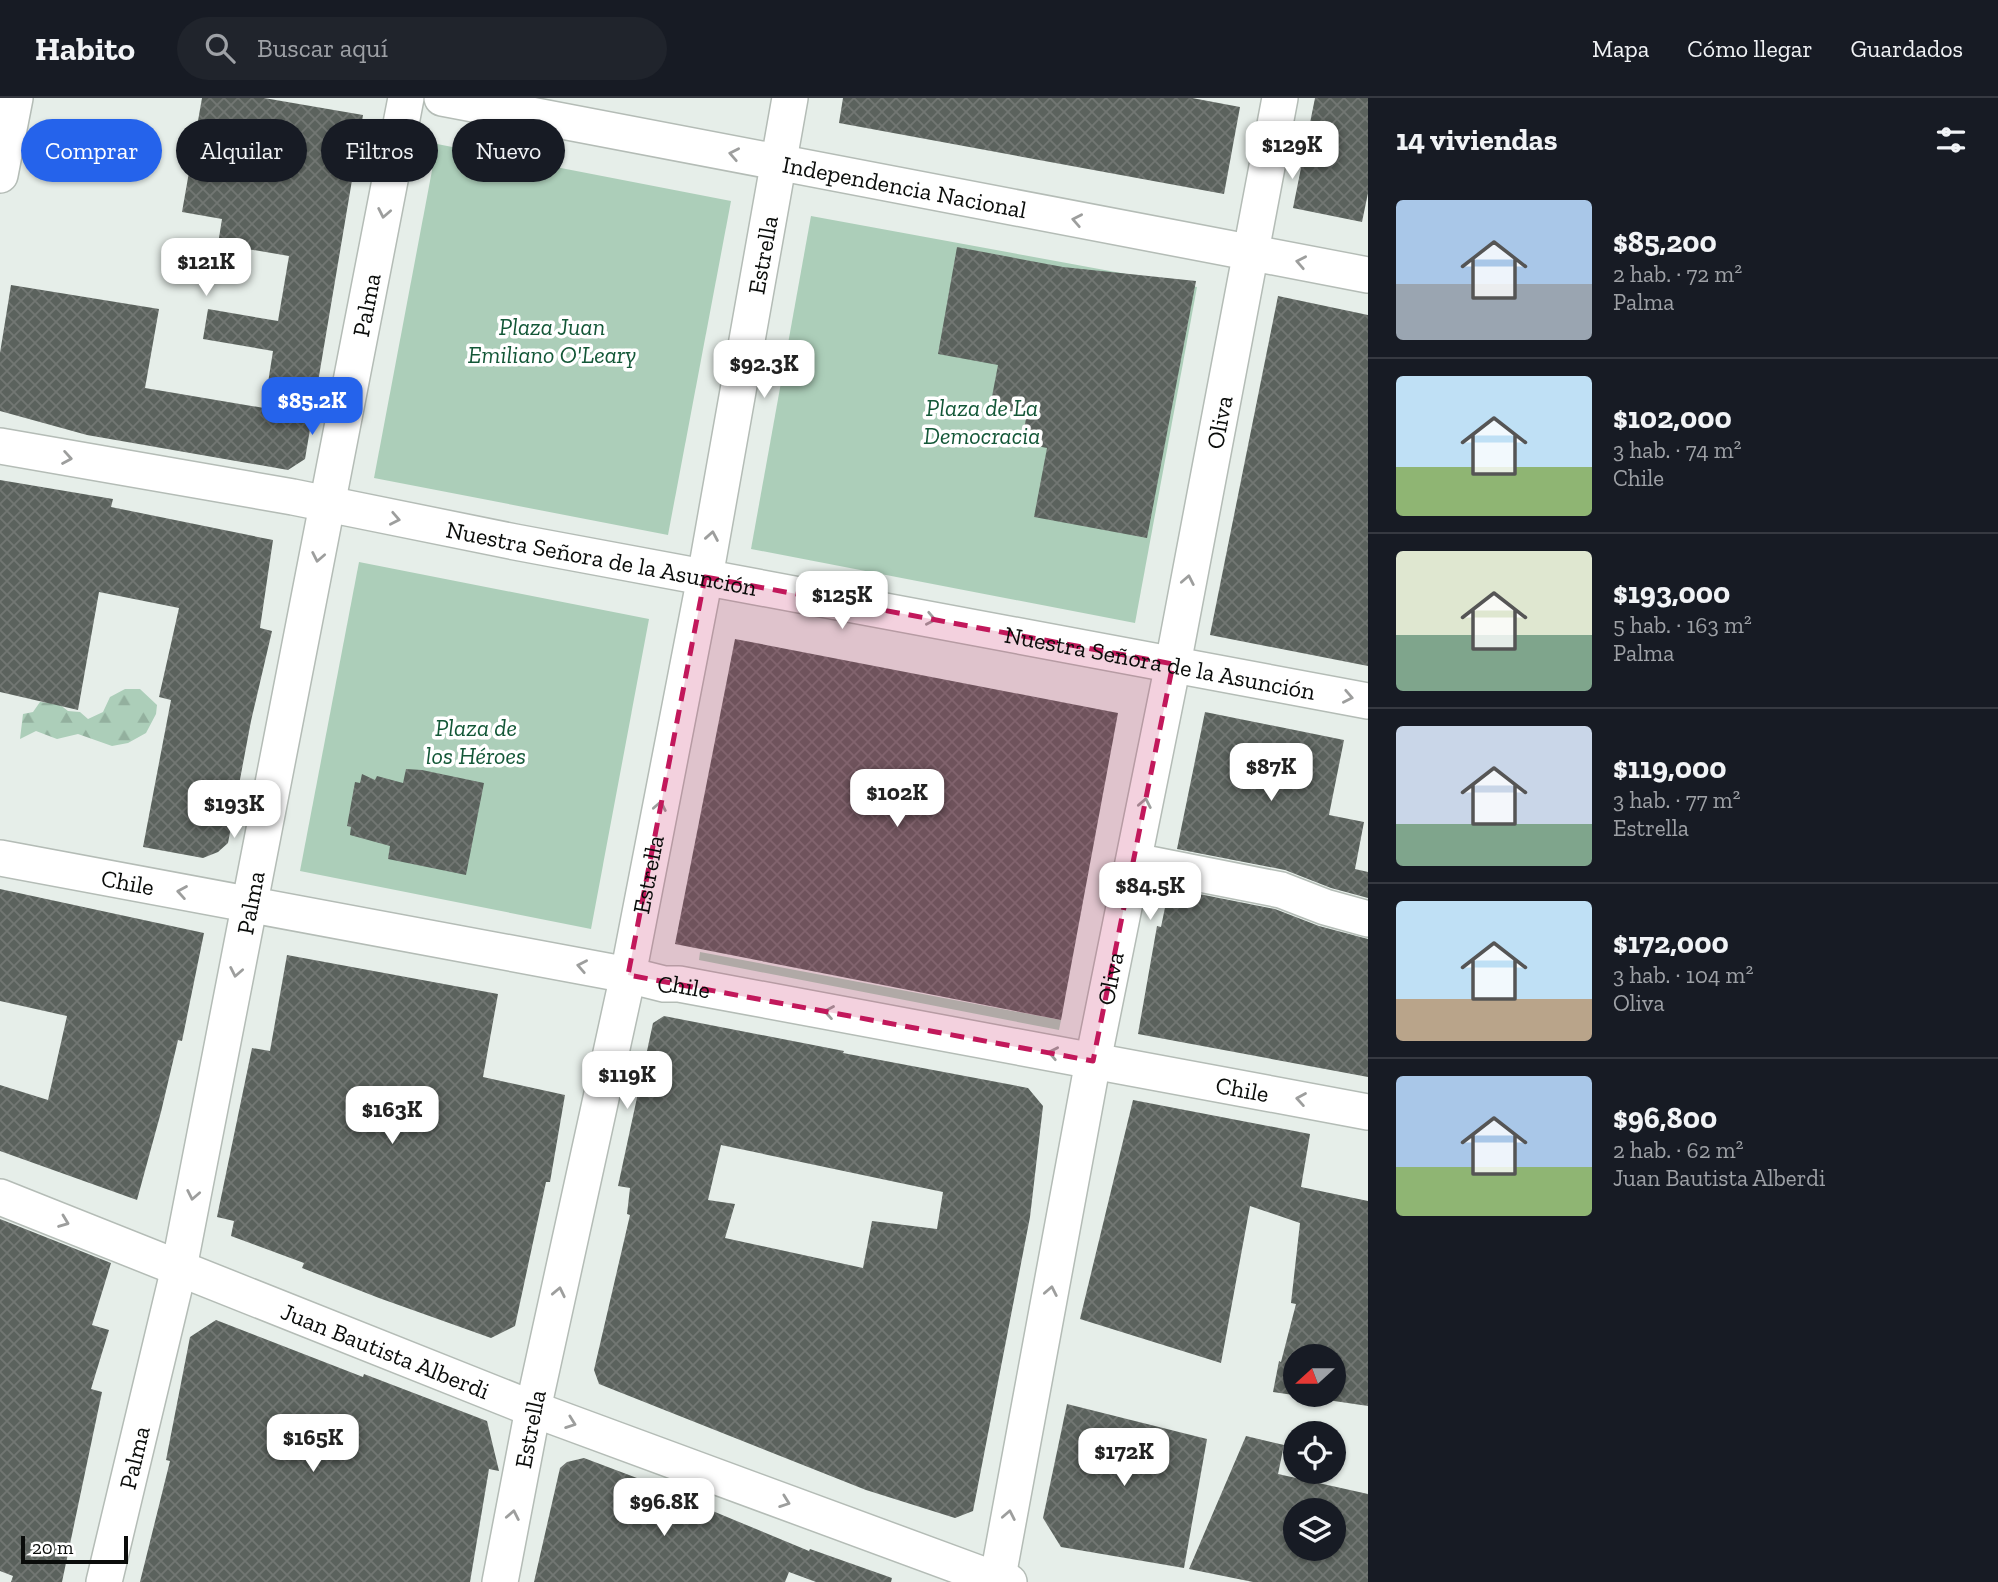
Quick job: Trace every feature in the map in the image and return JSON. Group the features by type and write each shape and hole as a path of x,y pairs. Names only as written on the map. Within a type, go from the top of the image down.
{"street":[{"path":"0,175 15,98"},
{"name":"Palma","path":"104,1582 179,1268 406,98"},
{"name":"Independencia Nacional","path":"442,98 1368,275"},
{"name":"Estrella","path":"500,1582 533,1409 628,975 705,577 790,98"},
{"name":"Oliva","path":"1001,1581 1093,1061 1134,861 1280,98"},
{"name":"Nuestra Señora de la Asunción","path":"0,446 280,495 1368,701"},
{"name":"Chile","path":"0,858 628,975 664,984 679,984 1368,1112"},
{"path":"1134,861 1281,890 1325,907 1368,919"},
{"name":"Juan Bautista Alberdi","path":"0,1197 533,1409 1001,1581"}],"highlighted area":[{"path":"705,577 1173,664 1093,1061 628,975"}],"green space":[{"name":"Plaza Juan Emiliano O'Leary","path":"438,144 452,147 452,182 565,182 565,169 731,201 668,535 374,478 430,182 438,182"},
{"name":"Plaza de La Democracia","path":"811,216 1197,287 1135,623 751,549"},
{"name":"Plaza de los Héroes","path":"359,562 649,619 591,929 300,871"},
{"path":"125,689 140,689 157,705 156,714 146,733 128,743 112,746 78,734 57,739 36,731 20,739 23,714 33,712 40,702 59,704 68,711 80,712 88,719 103,712 110,697"},
{"path":"700,952 1061,1020 1059,1030 699,960"}],"building":[{"path":"202,98 264,98 363,115 362,119 321,119 321,182 352,182 305,459 288,470 87,435 0,411 0,353 11,285 159,309 145,388 264,408 273,351 203,339 208,309 278,321 289,256 218,244 222,219 182,212 187,182 307,182 307,119 198,119"},
{"path":"843,98 1192,98 1240,107 1224,194 839,123"},
{"path":"1315,98 1368,98 1368,193 1362,222 1293,208"},
{"path":"957,247 1063,267 1196,281 1147,538 1034,517 1047,448 1021,443 1027,414 990,407 998,365 938,354"},
{"path":"1278,296 1368,315 1368,666 1210,635"},
{"path":"0,480 113,499 111,507 273,540 260,628 272,631 251,721 228,843 218,852 203,858 143,847 171,700 159,697 179,608 99,592 78,710 0,692"},
{"path":"735,639 1118,713 1061,1020 675,944"},
{"path":"1205,712 1344,740 1329,815 1364,822 1355,869 1368,872 1368,898 1331,888 1285,870 1177,849"},
{"path":"406,769 484,783 466,875 388,859 390,846 350,835 351,827 347,826 355,782 360,783 362,774 375,780 377,776 403,783"},
{"path":"1169,888 1275,909 1319,926 1368,939 1368,1077 1138,1034 1157,926 1161,927"},
{"path":"0,889 204,933 182,1041 178,1040 137,1200 0,1151 0,1085 48,1100 67,1016 0,1001"},
{"path":"287,955 498,994 483,1077 565,1095 550,1182 546,1182 515,1326 491,1338 379,1298 302,1268 304,1263 231,1236 234,1221 217,1217 252,1048 270,1051"},
{"path":"664,1016 1028,1088 1043,1106 1030,1217 973,1511 955,1518 866,1490 599,1384 594,1370 630,1215 627,1214 630,1188 618,1186 653,1023","holes":["721,1145 943,1192 937,1229 872,1221 863,1268 725,1238 735,1204 708,1200"]},
{"path":"1133,1100 1310,1134 1301,1187 1368,1201 1368,1406 1346,1403 1346,1344 1286,1344 1296,1304 1291,1303 1300,1223 1250,1206 1221,1363 1080,1319"},
{"path":"0,1219 111,1263 92,1325 109,1330 91,1389 102,1392 62,1582 11,1582 13,1576 0,1571"},
{"path":"216,1320 487,1421 499,1471 489,1469 470,1582 140,1582 170,1461 166,1460 190,1337"},
{"path":"1283,1354 1283,1393 1273,1392 1279,1361 1281,1362"},
{"path":"1067,1404 1207,1439 1184,1568 1061,1547 1043,1518"},
{"path":"1246,1436 1283,1445 1278,1474 1283,1475 1283,1484 1323,1484 1368,1494 1368,1582 1253,1582 1189,1569"},
{"path":"584,1458 682,1495 715,1512 809,1551 810,1549 892,1578 891,1582 816,1582 789,1572 785,1582 534,1582 560,1468 567,1462"}]}
